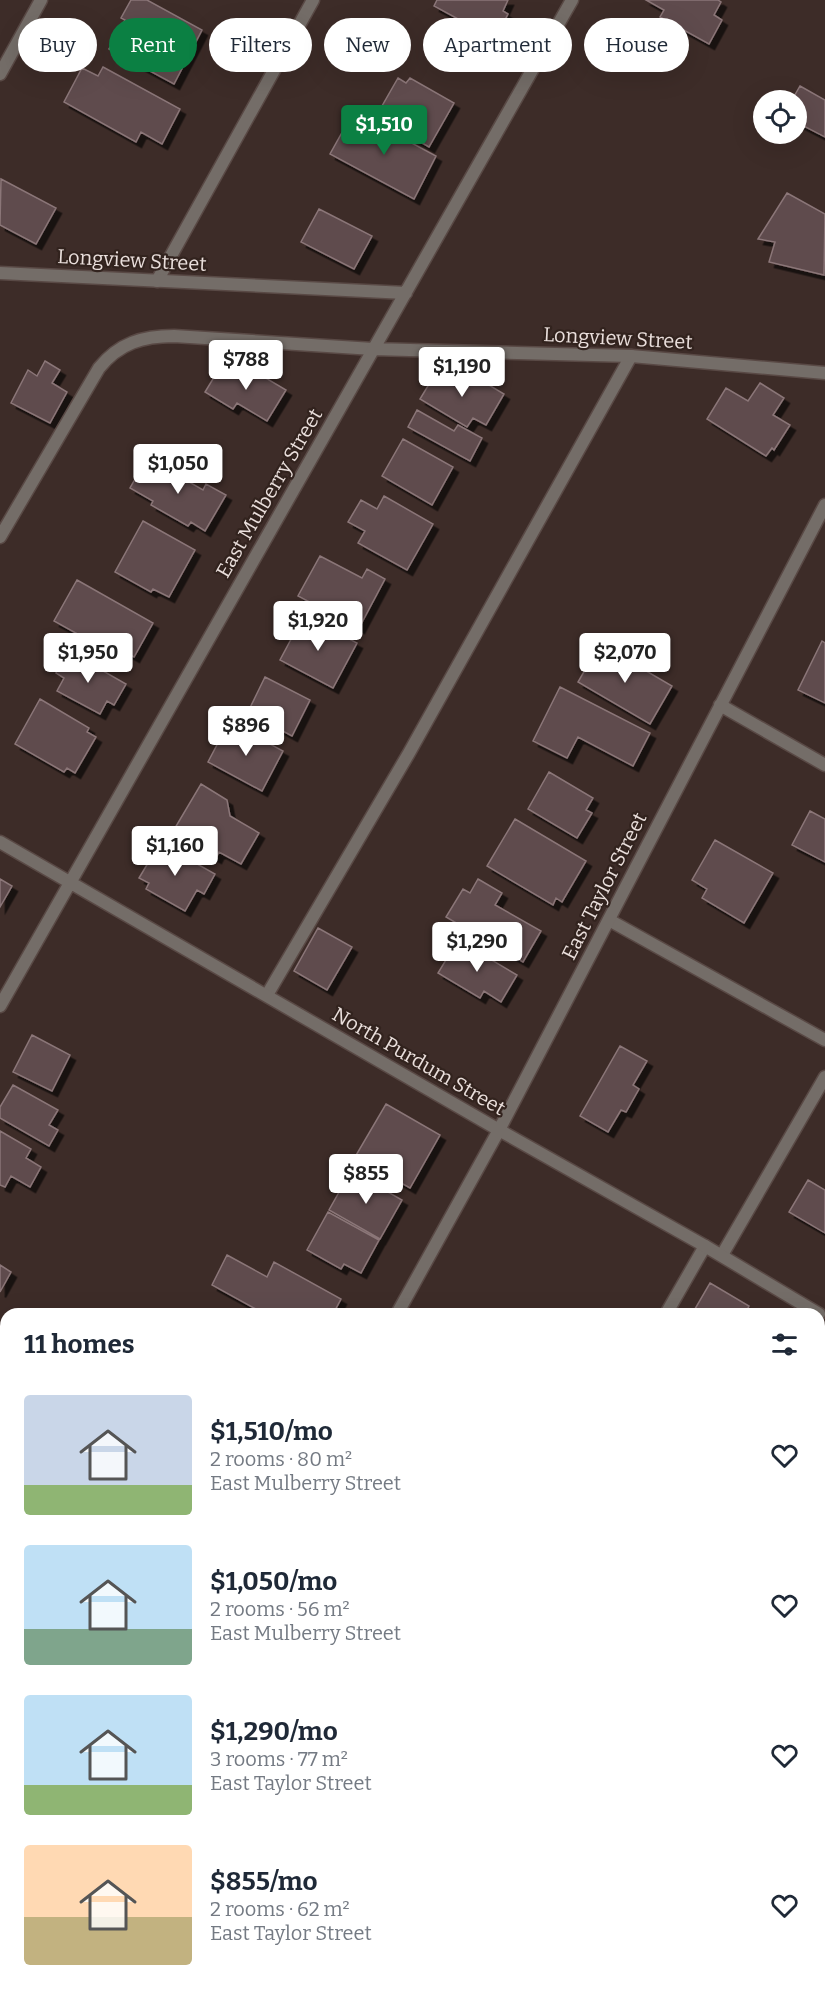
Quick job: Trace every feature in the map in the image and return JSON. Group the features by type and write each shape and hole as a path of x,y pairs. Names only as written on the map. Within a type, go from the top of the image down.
{"street":[{"path":"0,74 41,0"},
{"path":"157,281 313,0"},
{"name":"East Mulberry Street","path":"0,1006 572,0"},
{"name":"Longview Street","path":"0,273 406,293"},
{"name":"Longview Street","path":"0,537 99,368 108,357 137,339 174,336 373,349 631,356 825,373"},
{"path":"267,995 409,753 631,356"},
{"name":"East Taylor Street","path":"401,1308 499,1130 825,505"},
{"path":"720,705 825,765"},
{"name":"North Purdum Street","path":"0,842 705,1246 809,1308"},
{"path":"609,920 825,1040"},
{"path":"722,1256 825,1077"},
{"path":"669,1308 705,1246"}],"building":[{"path":"131,0 147,0 180,18 121,18"},
{"path":"437,0 508,0 503,11 508,14 506,18 456,18 434,6"},
{"path":"646,0 718,0 721,2 714,15 722,20 709,44 689,33 689,18 662,18 660,17 664,10"},
{"path":"197,27 202,30 197,40"},
{"path":"103,67 180,109 162,144 141,132 136,142 64,102 80,72 90,72 98,76"},
{"path":"152,72 180,72 174,84"},
{"path":"398,78 406,83 410,78 454,103 429,147 387,123 389,119 378,113"},
{"path":"800,86 825,100 825,137 807,128 807,90 798,90"},
{"path":"367,119 436,156 414,199 330,154 349,120 363,127"},
{"path":"1,179 56,208 36,244 0,225"},
{"path":"787,193 825,214 824,275 769,262 775,242 758,239"},
{"path":"319,209 372,236 354,269 301,242"},
{"path":"45,361 60,370 52,383 67,392 50,423 11,403 28,370 37,376"},
{"path":"239,362 286,390 267,421 237,403 233,409 205,392 219,369 232,376"},
{"path":"452,370 471,381 474,376 504,394 486,425 473,418 467,427 420,399 437,371 448,378"},
{"path":"760,383 784,398 773,415 790,425 774,450 772,448 766,456 707,419 726,388 748,401"},
{"path":"417,410 454,431 458,425 482,438 470,461 408,427"},
{"path":"403,439 453,467 432,505 382,476"},
{"path":"147,458 203,490 206,484 226,495 205,531 191,522 188,526 151,505 153,501 130,488"},
{"path":"384,496 433,524 407,570 358,543 365,531 348,522 361,500 377,509"},
{"path":"143,521 195,550 169,597 153,589 151,592 115,572"},
{"path":"320,556 362,578 367,569 385,579 359,628 298,596"},
{"path":"77,580 153,623 134,657 122,650 119,657 54,621"},
{"path":"304,615 357,643 333,688 280,660"},
{"path":"822,641 825,643 825,703 798,690"},
{"path":"600,644 672,686 650,724 578,682"},
{"path":"68,651 126,684 114,705 107,701 100,714 57,691 64,678 56,673"},
{"path":"265,677 310,700 292,736 268,723 264,731 244,720"},
{"path":"560,687 650,733 633,766 578,737 567,758 533,741"},
{"path":"40,699 89,728 87,732 96,737 75,773 67,768 64,772 15,744"},
{"path":"229,722 283,751 262,791 208,762"},
{"path":"549,772 593,798 586,810 592,813 577,838 528,809"},
{"path":"201,784 227,800 230,816 259,833 241,864 219,852 216,858 172,833"},
{"path":"810,811 825,819 825,862 792,845"},
{"path":"515,819 586,861 562,902 556,898 553,905 487,866"},
{"path":"715,840 773,873 744,923 702,898 707,889 692,880"},
{"path":"160,843 215,874 204,894 197,890 185,911 146,889 149,883 139,878"},
{"path":"0,879 12,886 0,907"},
{"path":"478,879 502,893 495,905 541,931 523,962 446,917 463,889 470,893"},
{"path":"318,928 352,947 327,990 294,971"},
{"path":"458,940 517,975 501,1002 484,991 480,998 438,973"},
{"path":"32,1035 70,1055 52,1091 13,1072"},
{"path":"620,1046 647,1061 633,1085 639,1089 626,1112 621,1110 608,1132 580,1116"},
{"path":"13,1085 58,1110 49,1125 58,1130 49,1146 0,1118 0,1107"},
{"path":"386,1104 440,1135 410,1188 355,1157"},
{"path":"0,1131 31,1149 26,1158 41,1167 30,1187 11,1176 5,1187 0,1185"},
{"path":"351,1171 402,1200 380,1239 329,1210"},
{"path":"808,1180 825,1190 825,1233 789,1212"},
{"path":"328,1212 379,1240 361,1273 344,1264 341,1269 307,1250"},
{"path":"227,1255 267,1277 274,1262 341,1299 336,1308 254,1308 212,1285"},
{"path":"0,1265 11,1272 0,1292"},
{"path":"710,1283 749,1306 748,1308 695,1308"}]}
